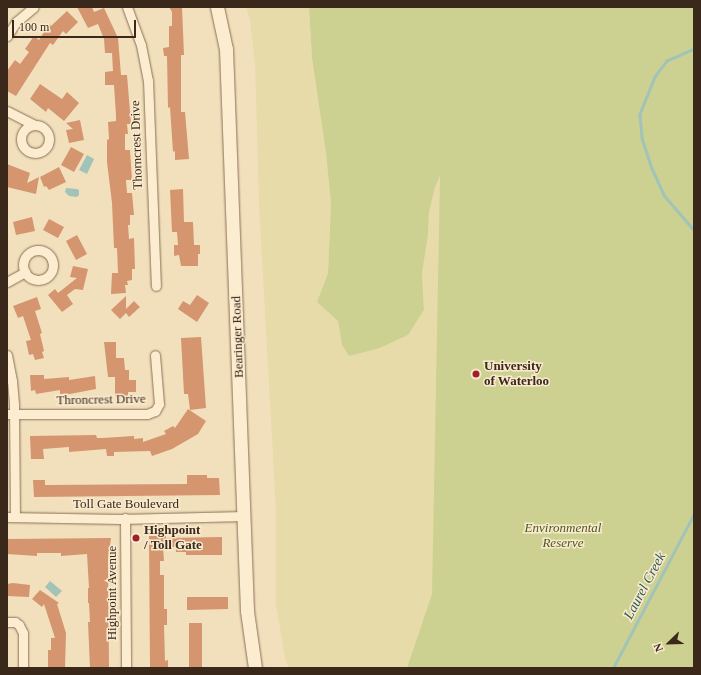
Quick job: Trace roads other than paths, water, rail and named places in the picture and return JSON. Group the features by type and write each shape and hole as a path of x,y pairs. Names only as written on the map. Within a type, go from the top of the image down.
{"street":[{"path":"7,36 16,22 34,7"},
{"name":"Thorncrest Drive","path":"127,7 141,45 148,80 156,286"},
{"name":"Bearinger Road","path":"217,7 226,49 245,516 247,611 255,668"},
{"path":"7,111 34,125"},
{"path":"7,282 25,272"},
{"path":"7,355 12,381 11,517"},
{"name":"Throncrest Drive","path":"11,414 147,414 155,411 159,404 155,355"},
{"name":"Toll Gate Boulevard","path":"11,517 125,518 245,516"},
{"name":"Highpoint Avenue","path":"125,518 126,668"},
{"path":"7,622 14,622 19,625 23,633 23,668"}],"water":[{"path":"87,155 94,159 87,174 79,170"},
{"path":"66,188 79,190 79,195 77,197 69,196 65,192"},
{"path":"50,581 62,591 56,597 45,587"}],"waterway":[{"name":"Laurel Creek","path":"694,49 667,61 655,77 640,114 642,138 652,168 664,195 694,230"},
{"name":"Laurel Creek","path":"613,668 694,514"}],"place":[{"name":"University of Waterloo","path":"476,374"},
{"name":"Highpoint / Toll Gate","path":"136,538"}],"park label":[{"name":"Environmental Reserve","path":"563,536"}]}
